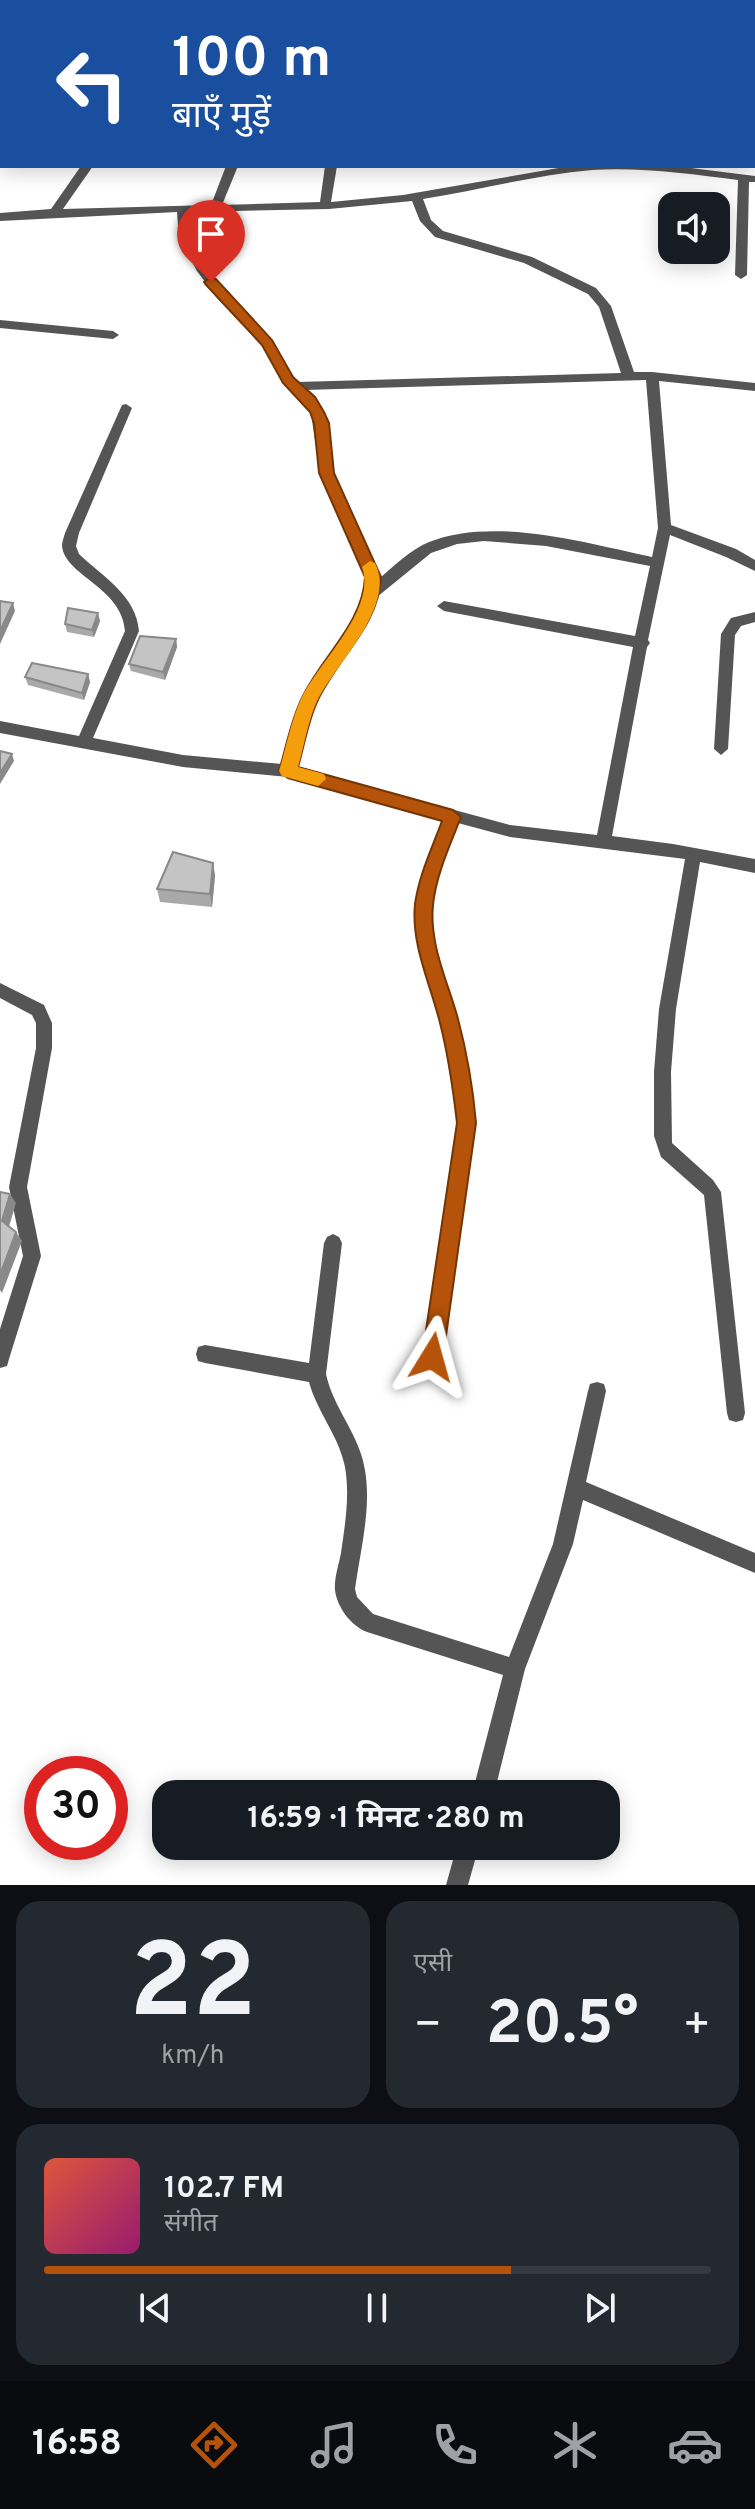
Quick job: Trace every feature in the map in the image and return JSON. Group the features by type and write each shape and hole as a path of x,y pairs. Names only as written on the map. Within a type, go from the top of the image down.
{"street":[{"path":"56,211 86,168"},
{"path":"215,208 231,168"},
{"path":"325,204 331,168"},
{"path":"0,217 56,211 182,210 416,197 585,168"},
{"path":"641,168 749,179 741,275"},
{"path":"416,197 426,221 439,234 528,260 592,291 605,306 629,377"},
{"path":"182,210 185,238 201,268 221,295 267,343 294,386 310,400 321,423 327,473 373,577 372,593 365,612 309,700 288,771"},
{"path":"0,324 113,335"},
{"path":"603,842 621,737 665,528 652,376"},
{"path":"294,386 652,376 755,387"},
{"path":"84,742 132,631 133,617 127,606 74,557 69,546 126,408"},
{"path":"665,528 731,553 755,566"},
{"path":"372,593 432,546 456,539 529,538 659,563"},
{"path":"444,606 643,643"},
{"path":"721,749 728,634 736,622 755,617"},
{"path":"0,727 183,761 288,771 510,831 694,854 755,866"},
{"path":"432,1357 467,1123 449,1021 426,944 424,908 427,883 453,817"},
{"path":"694,854 667,1002 662,1086 664,1146 673,1161 701,1178 712,1192 736,1413"},
{"path":"0,990 38,1010 44,1023 18,1187 32,1256 0,1359"},
{"path":"333,1243 317,1374 319,1390 342,1427 354,1464 356,1488 345,1589 349,1603 367,1622 515,1669"},
{"path":"205,1354 317,1374"},
{"path":"487,1780 515,1669 563,1544 597,1391"},
{"path":"577,1488 755,1563"},
{"path":"457,1885 464,1860"}],"building":[{"path":"0,601 13,603 0,631"},
{"path":"68,608 98,613 92,630 65,624"},
{"path":"140,636 176,639 163,672 129,664"},
{"path":"32,663 88,674 82,693 25,677"},
{"path":"0,751 12,754 0,773"},
{"path":"173,852 213,863 210,894 157,889"},
{"path":"0,1192 10,1194 2,1221 16,1232 0,1275"}],"slow traffic":[{"path":"318,779 288,771 309,700 365,612 372,593 370,567"}],"route":[{"path":"211,282 267,343 288,380 310,400 317,412 327,473 373,577 372,593 365,612 309,700 288,771 453,817 427,883 424,908 426,944 449,1021 467,1123 432,1357"}]}
